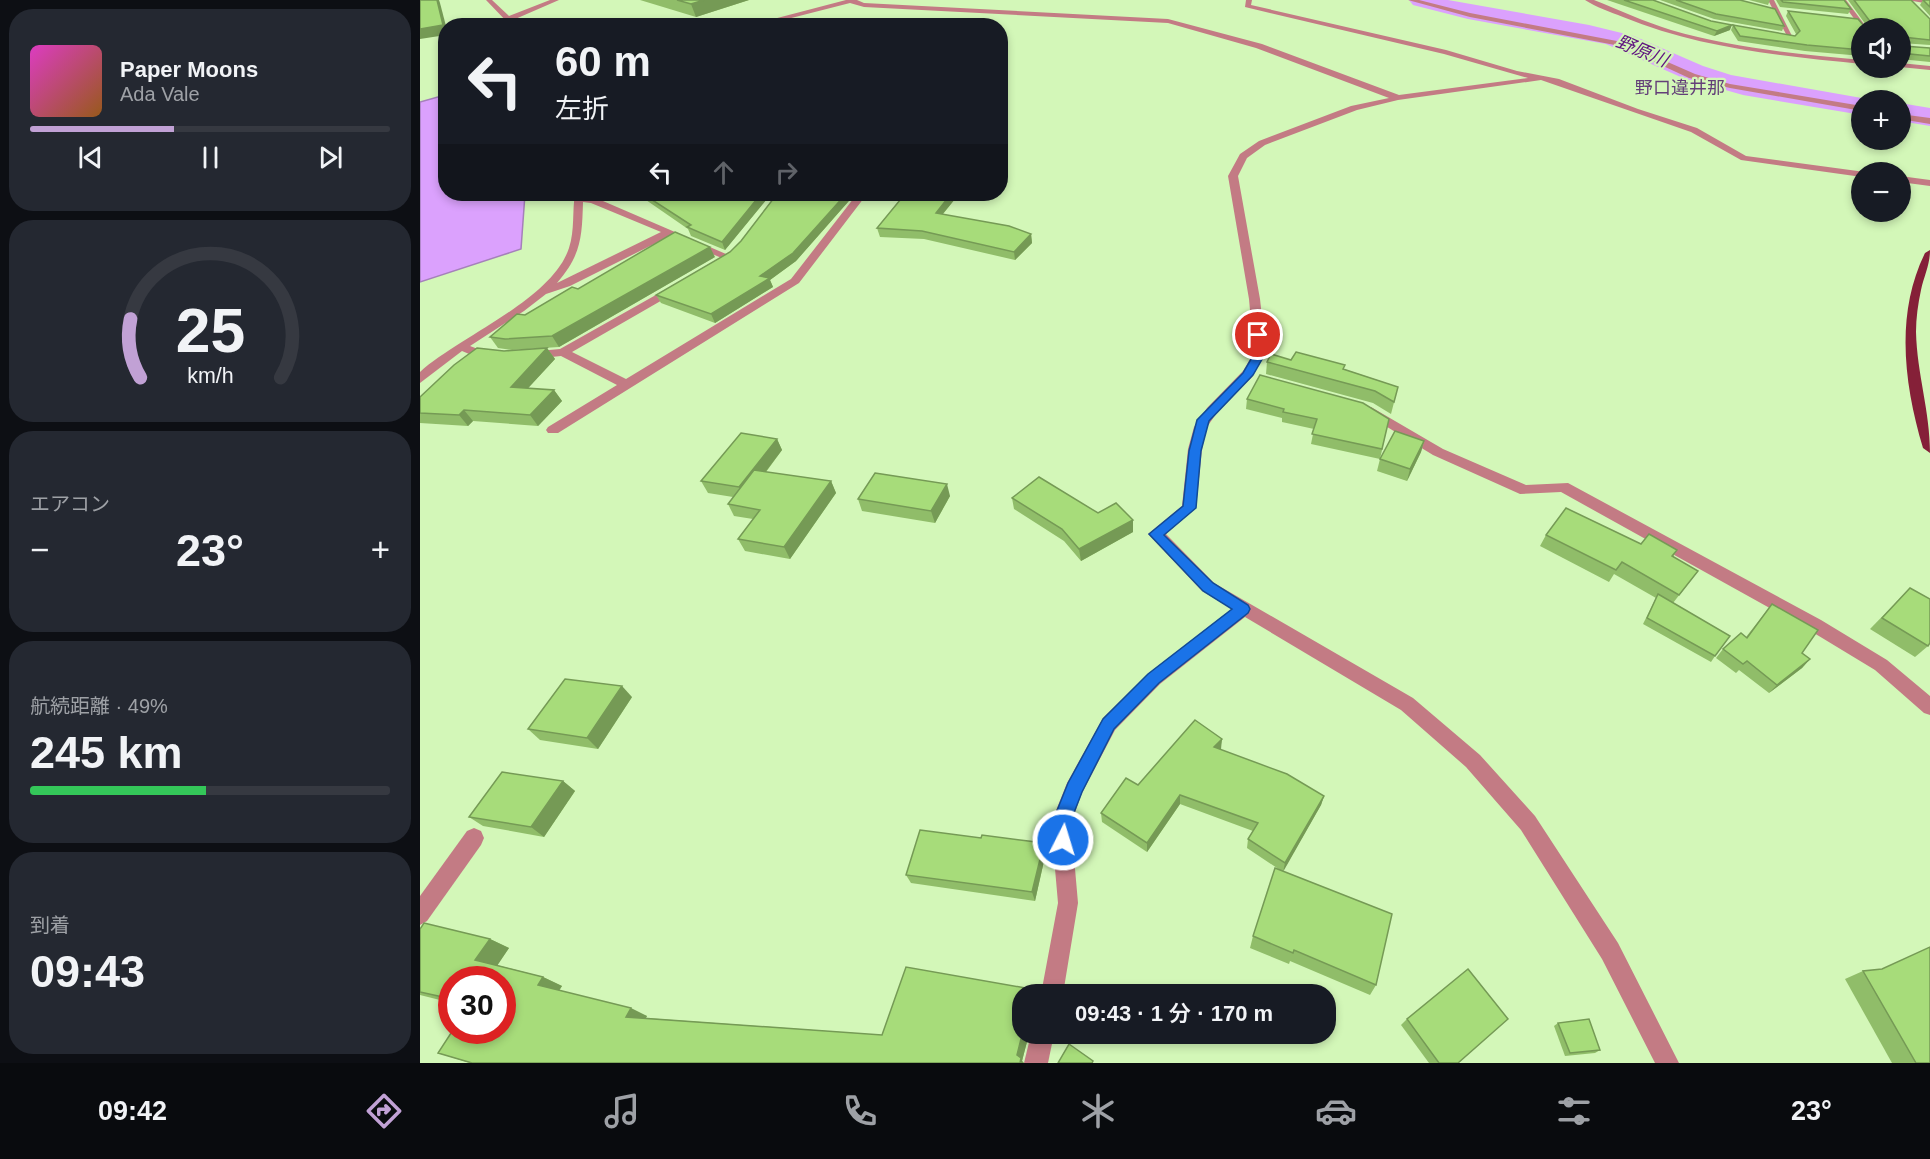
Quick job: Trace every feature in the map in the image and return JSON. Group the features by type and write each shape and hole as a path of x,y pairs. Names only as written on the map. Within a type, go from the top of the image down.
{"main road":[{"path":"1930,254 1924,264 1914,297 1910,338 1915,385 1930,448"}],"street":[{"path":"489,0 508,18"},
{"path":"511,18 556,0"},
{"path":"1249,0 1247,6 1435,50 1542,78 1694,130 1744,158 1851,173"},
{"path":"1411,0 1470,15 1622,44 1692,75 1730,86 1851,107"},
{"path":"1588,0 1640,22 1678,34 1767,52 1851,61"},
{"path":"1759,33 1791,37 1772,0"},
{"path":"1843,0 1856,18"},
{"path":"1909,0 1930,2"},
{"path":"1909,0 1916,8"},
{"path":"783,18 852,1 864,4 1168,21 1259,46 1398,98"},
{"path":"1768,9 1790,13"},
{"path":"1846,18 1851,19"},
{"path":"1911,66 1930,68"},
{"path":"1542,78 1398,98 1330,116 1262,143 1244,156 1233,176 1256,316 1259,354 1253,376 1203,420 1195,451 1189,508 1156,534 1208,587 1407,704 1473,761 1528,824 1610,951 1667,1063"},
{"path":"1911,118 1930,121"},
{"path":"1911,180 1930,183"},
{"path":"420,380 447,356 542,291 563,269 574,249 578,201"},
{"path":"595,201 728,256"},
{"path":"553,429 795,281 857,201"},
{"path":"542,291 566,284 668,233"},
{"path":"713,267 739,246"},
{"path":"461,347 481,355 541,355 563,352 683,284"},
{"path":"563,352 626,384"},
{"path":"1356,405 1367,408 1438,452 1525,490 1563,487 1815,625 1881,665 1930,707"},
{"path":"1054,984 1068,903 1061,823 1074,789 1109,724 1154,679 1243,609"},
{"path":"420,914 474,838"},
{"path":"1036,1063 1041,1044"}],"shaded area":[{"path":"438,97 438,201 524,201 521,249 420,282 420,102"}],"building":[{"path":"420,0 437,0 441,18 438,18 438,26 420,29"},
{"path":"677,0 704,0 691,4"},
{"path":"1624,0 1653,0 1711,21 1732,25 1717,31"},
{"path":"1676,0 1740,0 1775,9 1784,26 1716,14"},
{"path":"1781,0 1844,0 1851,9 1783,2"},
{"path":"1854,0 1911,0 1930,19 1930,40 1911,38 1911,18 1868,18"},
{"path":"1923,0 1930,0 1930,7"},
{"path":"1788,11 1851,18 1851,49 1740,36 1733,25 1795,36 1800,31"},
{"path":"1911,47 1930,48 1930,56 1911,54"},
{"path":"654,201 755,201 722,242 687,227 691,225"},
{"path":"772,201 840,201 793,253 760,276 770,278 711,314 656,295 730,252"},
{"path":"899,201 945,201 936,213 1009,226 1031,234 1014,252 922,231 877,228"},
{"path":"675,232 710,247 552,336 505,339 490,337 517,314 525,315 572,287 578,289"},
{"path":"477,348 504,351 547,348 511,387 554,390 530,415 464,410 459,415 420,413 420,397 454,365"},
{"path":"1296,352 1345,365 1343,369 1398,387 1394,402 1375,391 1267,362 1271,354 1291,360"},
{"path":"1260,375 1363,403 1389,419 1382,449 1312,434 1317,419 1283,412 1284,409 1247,399"},
{"path":"1395,431 1424,441 1410,469 1380,459"},
{"path":"741,433 777,439 739,487 701,481"},
{"path":"754,470 831,481 784,547 738,539 760,510 728,504"},
{"path":"875,473 947,484 931,511 858,499"},
{"path":"1039,477 1098,513 1116,503 1133,520 1079,549 1062,529 1012,498"},
{"path":"1566,508 1641,544 1649,534 1677,550 1672,556 1698,571 1679,595 1622,562 1616,570 1546,535"},
{"path":"1910,588 1930,599 1930,643 1928,646 1882,618"},
{"path":"1658,594 1730,636 1715,656 1647,618"},
{"path":"1772,604 1818,630 1802,653 1810,659 1777,685 1747,661 1743,664 1723,649 1741,633 1747,638"},
{"path":"565,679 622,686 587,738 528,729"},
{"path":"1195,720 1222,739 1214,747 1287,774 1324,796 1285,863 1248,839 1258,823 1180,795 1147,843 1101,813 1126,778 1138,785"},
{"path":"502,772 563,781 531,827 469,817"},
{"path":"920,830 1044,843 1032,892 906,875"},
{"path":"1275,868 1392,914 1376,985 1294,950 1293,953 1253,936"},
{"path":"424,923 490,939 475,960 499,966 438,966 438,996 420,992 420,929"},
{"path":"1930,947 1930,1063 1916,1063 1863,971 1882,969"},
{"path":"906,967 1012,986 1012,1044 1020,1044 1017,1055 1021,1058 1020,1063 472,1063 438,1053 444,1044 516,1044 516,970 543,977 538,985 631,1008 626,1017 882,1035"},
{"path":"1468,969 1508,1019 1458,1063 1439,1063 1407,1019"},
{"path":"1589,1019 1600,1050 1570,1053 1558,1023"},
{"path":"1069,1044 1093,1061 1092,1063 1058,1063"}],"waterway":[{"name":"野原川","path":"1421,0 1468,12 1613,38 1693,72 1724,82 1851,104"},
{"name":"野原川","path":"1911,114 1930,117"}],"district":[{"name":"野口違井那","path":"1680,88"}],"route":[{"path":"1063,840 1061,823 1074,789 1109,724 1154,679 1243,609 1208,587 1156,534 1189,508 1195,451 1203,420 1248,375 1259,354 1258,335"}]}
